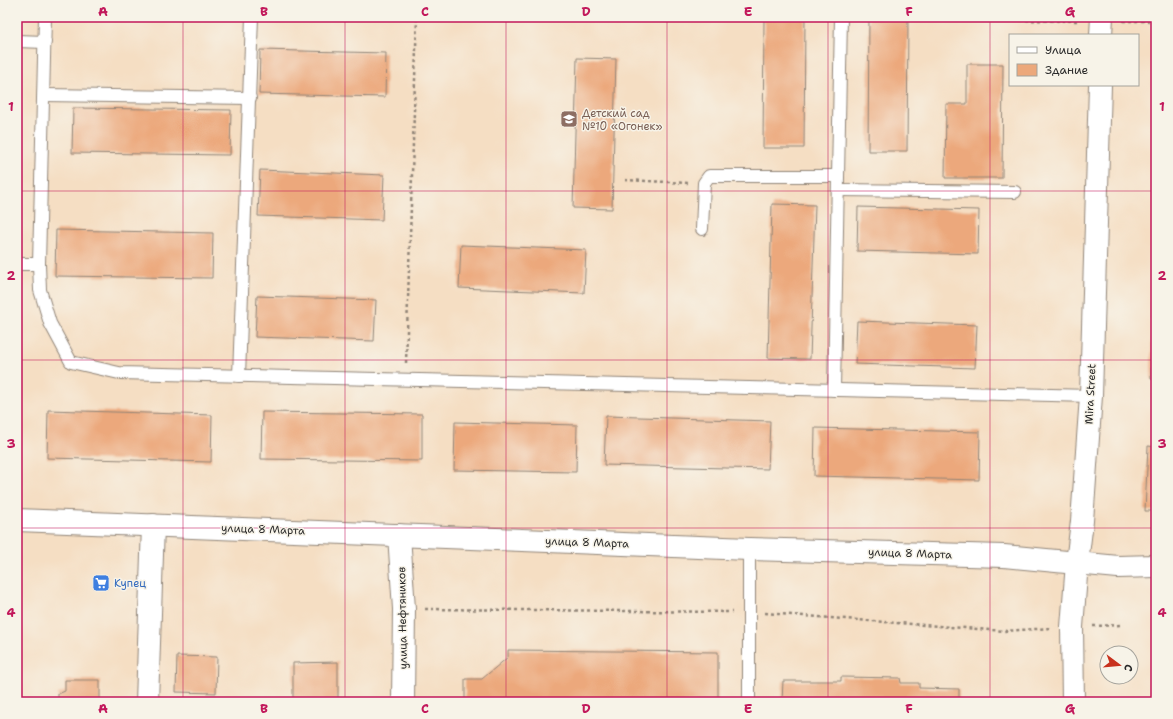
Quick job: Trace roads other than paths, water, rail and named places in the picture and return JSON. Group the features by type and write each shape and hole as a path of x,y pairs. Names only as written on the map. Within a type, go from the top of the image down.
{"street":[{"path":"1101,34 1102,17"},
{"name":"Mira Street","path":"1073,702 1072,627 1082,521 1091,396 1100,86"},
{"name":"улица 8 Марта","path":"17,520 749,549 1004,556 1118,566 1156,566"},
{"path":"146,702 152,525"},
{"name":"улица Нефтяников","path":"399,535 404,609 403,702"}],"lane":[{"path":"45,17 39,264 40,290 50,323 71,362 119,373 1091,396"},
{"path":"239,376 252,17"},
{"path":"834,390 841,17"},
{"path":"17,41 45,42"},
{"path":"44,95 250,98"},
{"path":"702,229 704,183 709,176 838,176"},
{"path":"838,190 1015,192"},
{"path":"17,264 39,264"},
{"path":"748,702 749,549"}],"place":[{"name":"Детский сад №10 «Огонек»","path":"569,119"},
{"name":"Купец","path":"101,583"}]}
